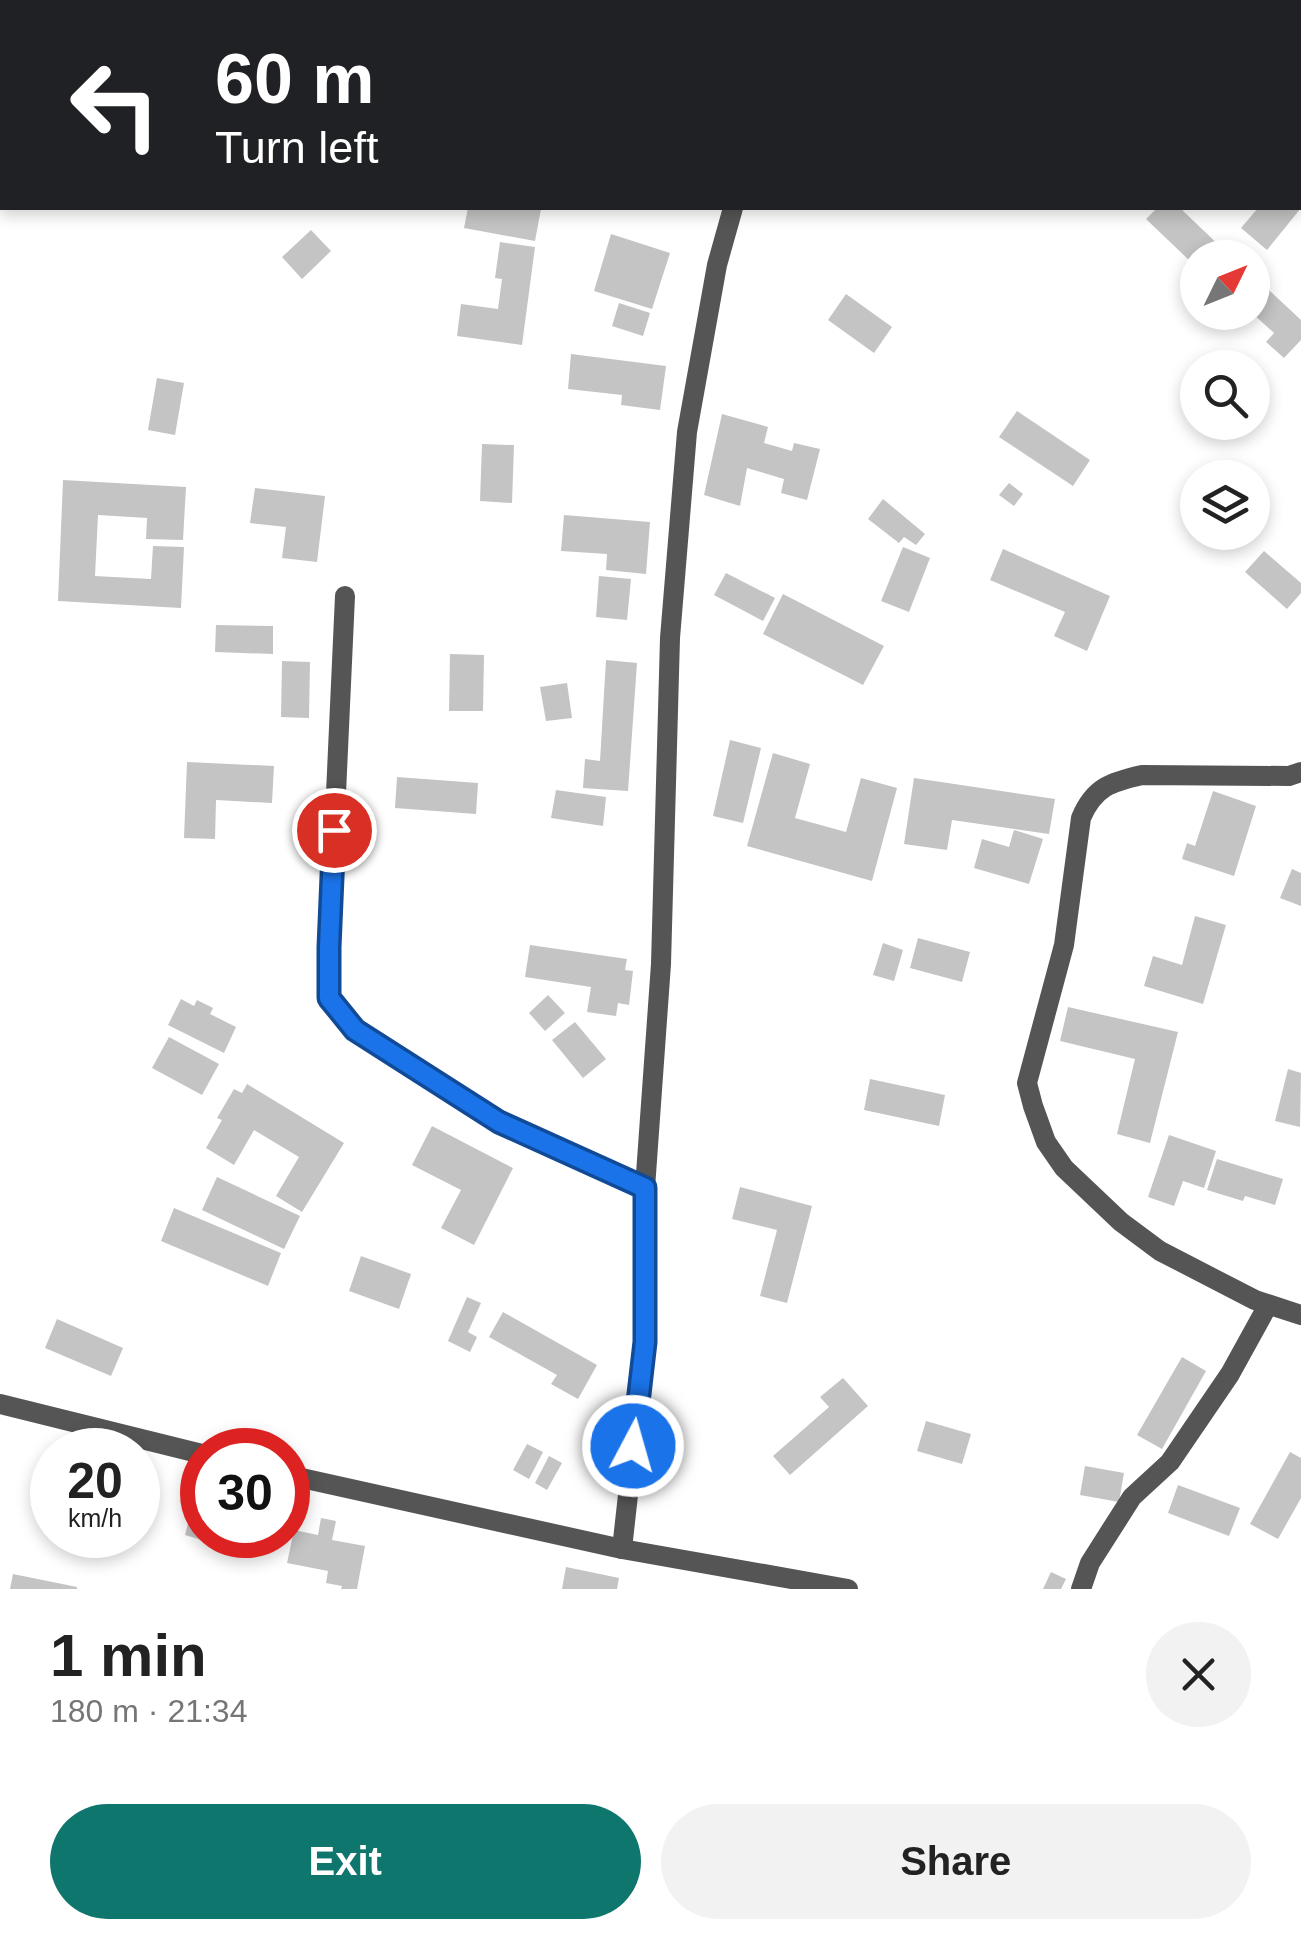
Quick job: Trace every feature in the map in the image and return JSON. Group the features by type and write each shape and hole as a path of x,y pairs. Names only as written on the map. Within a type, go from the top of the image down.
{"street":[{"path":"622,1549 645,1342 645,1188 661,964 670,638 687,432 717,266 733,210"},
{"path":"345,596 329,998 355,1030 499,1122 645,1188"},
{"path":"1301,772 1289,776 1142,776 1102,788 1088,801 1082,818 1064,945 1028,1083 1046,1142 1064,1168 1121,1222 1160,1251 1268,1305 1301,1315"},
{"path":"1081,1589 1090,1563 1132,1497 1170,1462 1230,1374 1268,1305"},
{"path":"0,1404 180,1449"},
{"path":"310,1479 622,1549 848,1589"}],"building":[{"path":"468,210 541,210 535,241 464,228"},
{"path":"1155,210 1182,210 1214,240 1180,240 1180,251 1146,219"},
{"path":"1256,210 1299,210 1270,246 1270,240 1255,240 1241,228"},
{"path":"311,230 331,251 302,279 282,257"},
{"path":"611,234 670,253 652,309 594,291"},
{"path":"500,242 535,247 522,345 457,336 461,304 498,309 502,279 495,278"},
{"path":"1270,291 1301,320 1301,340 1284,358 1266,342 1274,333 1270,329"},
{"path":"846,294 892,327 874,353 828,320"},
{"path":"619,303 650,313 643,336 612,326"},
{"path":"571,354 666,366 660,410 621,405 622,395 568,389"},
{"path":"157,378 184,383 175,435 148,430"},
{"path":"1017,411 1090,460 1073,486 999,437"},
{"path":"722,414 768,427 764,443 792,451 794,443 820,449 807,500 781,493 784,479 747,468 740,506 704,495"},
{"path":"482,444 514,445 512,503 480,501"},
{"path":"63,480 186,487 183,540 146,539 147,518 98,515 95,576 151,579 153,546 184,547 181,608 58,601"},
{"path":"1009,483 1023,494 1014,506 999,495"},
{"path":"255,488 325,496 317,562 282,558 286,527 250,523"},
{"path":"883,499 925,534 916,545 904,537 899,543 868,519"},
{"path":"564,515 650,522 646,574 606,570 607,554 561,551"},
{"path":"903,547 930,558 909,612 881,601"},
{"path":"1003,549 1110,596 1087,651 1054,636 1065,612 990,580"},
{"path":"1264,551 1301,583 1301,593 1287,609 1245,572"},
{"path":"726,573 775,598 763,621 714,595"},
{"path":"599,576 631,579 627,620 596,617"},
{"path":"783,594 884,646 863,685 763,634"},
{"path":"216,625 273,626 273,654 215,652"},
{"path":"450,654 484,655 483,711 449,711"},
{"path":"606,660 637,663 628,791 583,788 585,759 600,761"},
{"path":"282,661 310,662 309,718 281,717"},
{"path":"567,683 572,718 546,721 540,687"},
{"path":"730,740 761,748 743,823 713,816"},
{"path":"773,753 810,764 795,818 846,832 861,778 897,788 872,881 747,846"},
{"path":"187,762 274,766 272,803 216,800 215,839 184,838"},
{"path":"397,777 478,783 476,814 395,808"},
{"path":"914,778 1055,799 1049,834 952,820 947,850 904,844"},
{"path":"556,790 606,797 603,826 551,818"},
{"path":"1213,791 1256,806 1234,876 1182,859 1187,843 1195,846"},
{"path":"1014,830 1043,839 1029,884 974,868 982,839 1009,847"},
{"path":"1292,869 1301,873 1301,906 1280,898"},
{"path":"1195,916 1226,925 1203,1004 1144,986 1153,956 1182,965"},
{"path":"918,938 970,952 962,982 910,968"},
{"path":"883,943 903,950 894,981 873,975"},
{"path":"530,945 627,959 625,970 633,971 629,1005 618,1003 616,1016 587,1012 591,987 525,977"},
{"path":"548,995 565,1013 545,1031 529,1013"},
{"path":"181,999 194,1006 197,1000 213,1008 210,1014 236,1027 224,1053 168,1025"},
{"path":"1068,1007 1178,1032 1150,1143 1117,1134 1135,1059 1060,1041"},
{"path":"575,1022 606,1059 583,1078 552,1040"},
{"path":"169,1037 219,1064 202,1095 152,1068"},
{"path":"1288,1069 1301,1073 1300,1127 1275,1121"},
{"path":"870,1079 945,1095 939,1126 864,1110"},
{"path":"247,1084 344,1143 302,1212 276,1196 299,1157 254,1130 234,1165 206,1148 234,1089 242,1093"},
{"path":"432,1126 513,1168 474,1245 441,1228 461,1190 412,1165"},
{"path":"1169,1135 1216,1151 1204,1188 1183,1181 1174,1206 1148,1197"},
{"path":"1217,1159 1283,1179 1275,1205 1207,1190"},
{"path":"217,1177 300,1216 284,1249 202,1210"},
{"path":"740,1187 812,1206 787,1303 760,1296 777,1230 732,1219"},
{"path":"174,1208 281,1253 268,1286 161,1241"},
{"path":"361,1256 411,1274 399,1309 349,1291"},
{"path":"467,1297 481,1303 468,1332 477,1337 470,1352 448,1341"},
{"path":"503,1312 597,1365 578,1399 551,1384 557,1375 489,1337"},
{"path":"57,1319 123,1348 111,1376 45,1348"},
{"path":"1182,1357 1206,1371 1162,1449 1137,1435"},
{"path":"843,1378 868,1406 790,1475 773,1456 829,1407 820,1397"},
{"path":"926,1421 971,1434 962,1464 917,1451"},
{"path":"527,1444 543,1452 529,1479 513,1470"},
{"path":"1290,1452 1301,1458 1301,1498 1278,1539 1250,1524"},
{"path":"549,1456 562,1463 547,1490 535,1483"},
{"path":"1085,1466 1124,1473 1119,1502 1080,1495"},
{"path":"1178,1485 1240,1508 1229,1536 1168,1513"},
{"path":"321,1518 336,1521 332,1540 365,1546 357,1589 341,1589 342,1586 326,1583 328,1571 287,1563 288,1558 310,1558 310,1533 318,1535"},
{"path":"566,1567 619,1578 617,1589 562,1589"},
{"path":"1051,1572 1066,1579 1061,1589 1043,1589"},
{"path":"13,1574 77,1587 77,1589 10,1589"}],"route":[{"path":"334,830 329,998 355,1030 499,1122 645,1188 645,1342 633,1446"}]}
